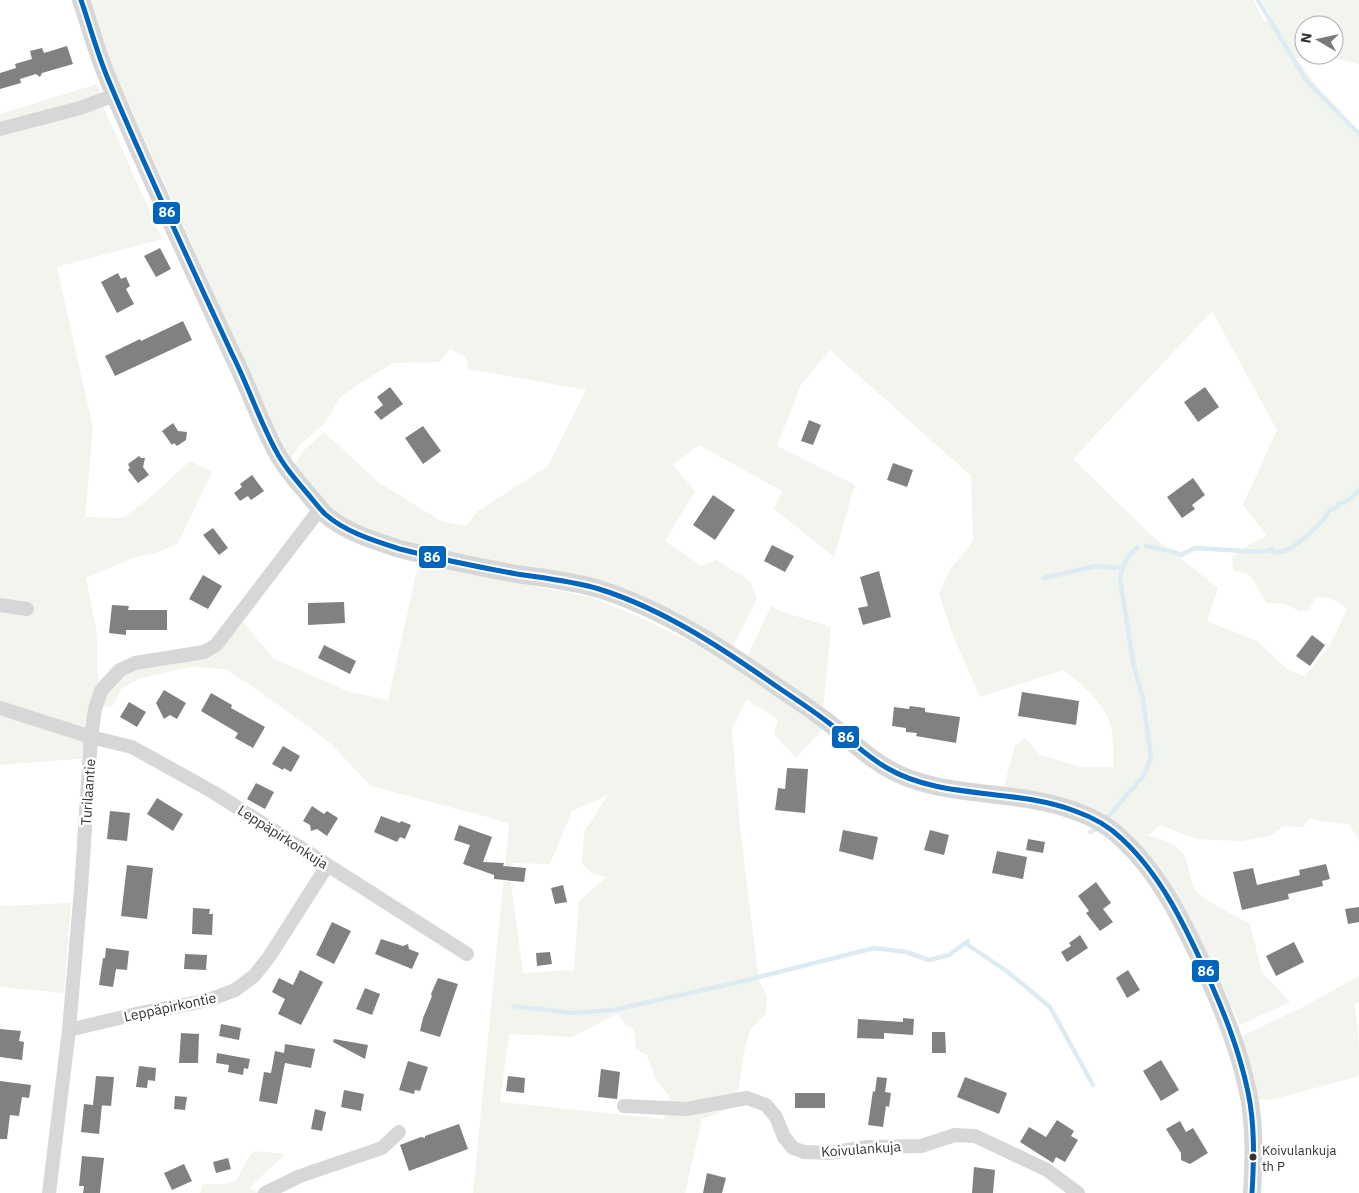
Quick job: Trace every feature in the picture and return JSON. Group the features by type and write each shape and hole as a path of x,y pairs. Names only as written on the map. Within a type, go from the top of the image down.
{"street":[{"path":"81,0 107,77 274,448 288,471 320,509 328,517 350,530 380,543 471,566 594,588 652,610 736,657 829,723 872,759 889,770 927,785 1034,799 1059,805 1098,821 1115,832 1150,871 1171,902 1195,948 1232,1033 1250,1108 1254,1163 1252,1193"},
{"path":"0,129 80,108 115,95"},
{"name":"Turilaantie","path":"49,1193 69,1030 91,737 95,709 101,691 120,670 135,663 204,652 216,646 320,509"},
{"path":"0,605 27,609"},
{"name":"Leppäpirkonkuja","path":"0,708 91,737 132,747 213,792 467,954"},
{"name":"Leppäpirkontie","path":"69,1030 136,1014 196,1003 235,990 254,976 269,957 327,866"},
{"name":"Koivulankuja","path":"624,1106 686,1110 747,1098 766,1105 776,1117 784,1137 793,1148 804,1152 829,1153 866,1147 921,1146 955,1135 975,1136 1046,1170 1078,1193"},
{"path":"265,1193 300,1176 382,1148 399,1132"}],"shaded area":[{"path":"89,0 1253,0 1265,22 1274,22 1262,0 1359,0 1359,64 1344,60 1344,15 1294,15 1294,65 1301,65 1313,82 1359,131 1359,841 1349,824 1324,822 1310,818 1303,827 1283,826 1270,836 1241,841 1196,839 1160,825 1148,836 1165,840 1180,850 1186,859 1192,884 1200,895 1250,924 1262,972 1290,1002 1240,1025 1196,933 1126,831 1102,817 1003,789 1015,746 1025,738 1040,755 1080,767 1114,767 1113,737 1108,718 1092,695 1063,670 980,697 954,638 939,594 949,571 973,541 971,476 830,350 801,385 777,446 855,485 834,557 774,509 782,491 699,445 673,465 695,491 665,541 701,566 716,560 750,581 757,599 733,646 650,600 425,550 350,523 318,496 295,465 304,450 324,432 378,482 441,521 466,526 478,511 548,466 586,390 468,369 466,357 450,349 439,362 392,363 341,396 325,423 299,446 291,458 273,424 116,76","holes":["1212,311 1277,430 1243,505 1267,536 1250,544 1232,557 1234,571 1250,576 1268,604 1285,604 1300,612 1309,610 1316,597 1321,597 1329,598 1347,609 1331,644 1305,676 1288,670 1257,641 1207,621 1218,588 1151,535 1073,459"]},
{"path":"97,84 103,106 162,239 57,267 93,428 85,517 123,518 153,495 190,461 212,472 178,543 159,552 132,558 86,578 97,634 97,672 99,681 115,664 150,654 194,650 204,652 239,617 274,659 347,691 388,700 416,574 421,564 590,597 637,616 710,651 823,729 796,758 774,734 778,720 747,699 732,729 741,836 759,981 767,996 766,1013 750,1030 744,1053 739,1087 730,1108 702,1119 685,1193 473,1193 509,824 371,786 330,743 261,692 225,669 190,667 138,679 121,689 112,707 96,705 90,758 0,765 0,114","holes":["608,795 584,832 582,864 593,874 607,877 579,901 574,970 523,973 511,883 513,863 550,864 572,811","621,1012 619,1016 626,1025 634,1029 636,1049 647,1055 656,1080 669,1096 664,1119 500,1102 509,1034 572,1037"]},
{"path":"771,606 780,611 831,627 823,709 747,657"},
{"path":"71,903 64,993 0,987 0,906"},
{"path":"1359,976 1359,1002 1354,1004 1358,1031 1359,1076 1271,1100 1255,1099 1242,1036 1303,1007"},
{"path":"254,1151 285,1154 249,1188 262,1193 200,1193 203,1184 224,1184 236,1181"}],"building":[{"path":"67,46 73,64 42,73 40,77 36,74 20,79 21,83 0,89 0,73 16,68 15,64 32,59 30,51 42,48 44,53"},
{"path":"160,248 171,269 156,277 144,256"},
{"path":"118,273 121,279 126,277 130,286 126,289 134,304 117,313 101,282"},
{"path":"183,321 192,340 115,376 105,356"},
{"path":"390,387 403,404 381,420 374,412 383,405 377,397"},
{"path":"1205,387 1219,407 1198,422 1184,402"},
{"path":"809,420 821,425 813,445 801,441"},
{"path":"173,423 178,431 187,432 186,440 177,446 174,443 172,445 162,431"},
{"path":"423,426 441,451 423,464 405,438"},
{"path":"139,456 145,458 143,467 149,475 138,483 128,470 130,468 128,464"},
{"path":"893,463 913,470 907,487 887,480"},
{"path":"252,475 264,491 251,500 248,496 240,501 234,493 242,487 240,484"},
{"path":"1193,478 1205,495 1192,505 1195,509 1182,518 1167,497"},
{"path":"713,495 735,510 715,540 693,525"},
{"path":"213,528 228,548 219,555 203,535"},
{"path":"772,545 794,556 785,572 764,561"},
{"path":"879,571 891,617 863,625 858,608 868,606 860,577"},
{"path":"203,575 222,586 208,609 189,599"},
{"path":"344,602 345,623 308,625 308,603"},
{"path":"112,605 129,606 128,610 167,610 167,630 126,630 126,635 109,633"},
{"path":"1312,635 1325,645 1310,666 1296,656"},
{"path":"324,645 356,661 350,674 318,658"},
{"path":"164,690 186,703 177,719 170,715 164,719 156,703"},
{"path":"1022,692 1079,701 1076,725 1018,716"},
{"path":"211,693 232,705 231,708 265,727 253,748 235,738 238,733 201,711"},
{"path":"129,702 146,712 137,727 120,717"},
{"path":"910,706 925,708 925,712 960,717 956,743 916,736 917,733 906,732 906,728 892,726 894,707 909,709"},
{"path":"283,746 300,756 291,772 272,764"},
{"path":"787,768 808,769 805,813 775,810 778,788 785,789"},
{"path":"256,783 274,792 265,809 247,799"},
{"path":"157,798 183,814 173,831 147,814"},
{"path":"312,806 324,814 327,811 338,818 327,836 317,829 311,831 310,825 303,821"},
{"path":"110,811 130,813 127,841 107,839"},
{"path":"381,816 411,825 405,839 400,837 397,842 374,832"},
{"path":"459,825 492,837 483,862 504,863 503,866 526,868 524,882 494,879 494,875 463,864 470,845 454,840"},
{"path":"843,830 878,837 873,860 839,851"},
{"path":"930,830 949,835 944,855 924,850"},
{"path":"1028,839 1045,842 1043,853 1026,850"},
{"path":"997,851 1027,857 1023,879 992,873"},
{"path":"1326,864 1330,879 1322,881 1323,886 1288,894 1289,899 1242,910 1233,872 1253,868 1257,885 1300,875 1299,870"},
{"path":"127,865 153,868 147,919 121,916"},
{"path":"1096,882 1111,903 1103,909 1113,922 1100,931 1086,913 1089,911 1078,896"},
{"path":"563,885 567,902 555,904 551,888"},
{"path":"1359,907 1359,922 1348,924 1345,909"},
{"path":"193,908 210,909 209,914 213,914 212,935 192,934"},
{"path":"332,922 351,931 334,964 316,955"},
{"path":"1080,935 1088,948 1067,962 1061,952 1071,946 1069,943"},
{"path":"381,939 403,946 408,944 409,949 419,953 412,969 375,954"},
{"path":"1294,942 1304,962 1276,976 1266,956"},
{"path":"106,948 129,951 127,970 116,969 113,987 99,985"},
{"path":"550,952 552,964 537,966 536,953"},
{"path":"185,954 207,955 206,970 184,969"},
{"path":"300,970 323,982 301,1025 278,1014 285,999 272,992 279,978 293,985"},
{"path":"1128,970 1140,990 1127,998 1116,978"},
{"path":"438,978 458,984 440,1037 420,1031"},
{"path":"365,988 380,994 372,1015 356,1009"},
{"path":"903,1018 914,1019 913,1035 884,1033 884,1039 857,1038 858,1019 903,1022"},
{"path":"221,1024 241,1028 239,1040 219,1036"},
{"path":"0,1029 21,1031 19,1041 24,1042 22,1060 0,1057"},
{"path":"932,1032 945,1032 946,1053 932,1053"},
{"path":"181,1033 199,1034 198,1063 179,1063"},
{"path":"334,1039 368,1045 365,1059 333,1042"},
{"path":"285,1044 315,1049 311,1068 285,1063 277,1104 259,1101 264,1072 271,1073 275,1051 284,1053"},
{"path":"217,1053 250,1059 248,1069 244,1068 243,1075 228,1072 229,1065 216,1063"},
{"path":"1161,1060 1179,1090 1161,1101 1143,1071"},
{"path":"408,1061 428,1067 420,1091 415,1090 414,1094 399,1090"},
{"path":"139,1066 156,1068 155,1081 148,1080 147,1088 136,1087"},
{"path":"601,1069 620,1072 617,1099 598,1097"},
{"path":"96,1076 114,1077 111,1106 102,1105 99,1134 81,1132 84,1104 93,1105"},
{"path":"508,1076 525,1078 524,1093 506,1091"},
{"path":"877,1077 887,1078 885,1092 891,1093 889,1107 886,1106 883,1127 868,1125"},
{"path":"965,1077 1007,1093 999,1114 957,1097"},
{"path":"0,1081 31,1085 29,1098 22,1097 19,1116 10,1115 7,1139 0,1139"},
{"path":"344,1090 364,1094 361,1111 341,1107"},
{"path":"795,1093 825,1093 825,1108 795,1108"},
{"path":"175,1096 187,1097 185,1110 174,1109"},
{"path":"315,1109 326,1112 322,1131 311,1129"},
{"path":"1057,1120 1074,1131 1071,1136 1078,1140 1065,1162 1056,1157 1053,1163 1020,1142 1029,1127 1046,1137"},
{"path":"1180,1121 1186,1132 1193,1128 1208,1153 1190,1164 1181,1160 1181,1153 1166,1129"},
{"path":"459,1124 468,1149 409,1171 400,1145 421,1137 425,1138 425,1136"},
{"path":"82,1156 104,1158 100,1193 83,1193 84,1186 79,1186"},
{"path":"228,1158 231,1169 216,1173 213,1162"},
{"path":"184,1164 192,1181 172,1190 164,1173"},
{"path":"974,1167 995,1170 993,1193 972,1193"},
{"path":"707,1173 726,1178 722,1193 703,1193"}],"waterway":[{"path":"1258,0 1306,80 1359,134"},
{"path":"1146,546 1181,555 1195,548 1261,552 1272,549 1273,552 1283,552 1299,542 1330,510 1337,507 1339,503 1350,499 1359,490"},
{"path":"1107,818 1144,775 1151,757 1143,699 1133,662 1120,578 1126,561 1138,547"},
{"path":"1043,578 1096,566 1122,568"},
{"path":"1090,832 1099,828"},
{"path":"514,1006 573,1013 613,1010 739,982 874,948 906,952 929,960 949,955 968,941"},
{"path":"965,943 1008,972 1050,1007 1093,1085"}],"transit line":[{"name":"86","path":"81,0 100,59 123,114 269,438 285,466 325,514 351,531 400,549 488,569 579,584 623,597 669,618 713,644 816,713 887,768 908,778 931,785 1052,804 1088,816 1112,830 1136,853 1170,900 1197,953 1224,1015 1240,1060 1250,1104 1253,1142 1252,1193"}],"place":[{"name":"Koivulankuja th P","path":"1253,1157"}]}
